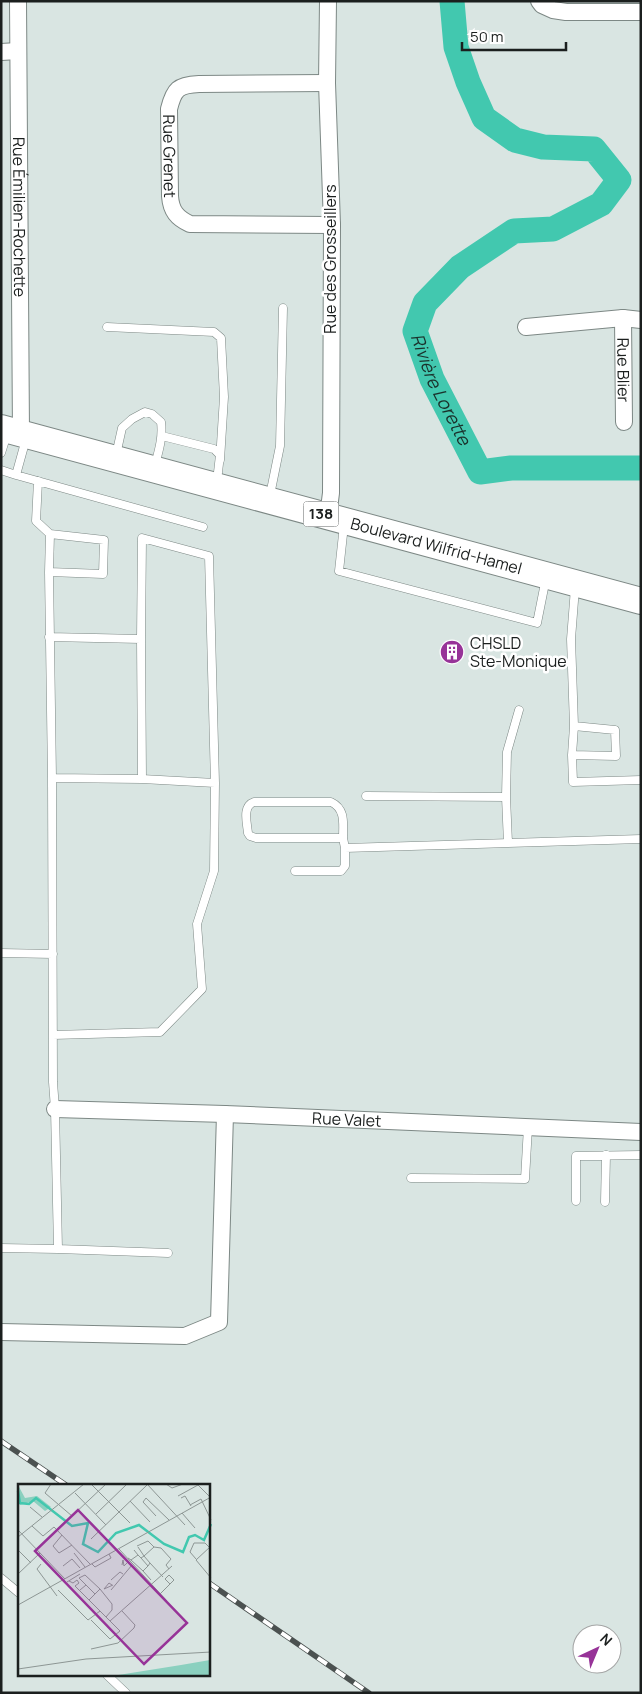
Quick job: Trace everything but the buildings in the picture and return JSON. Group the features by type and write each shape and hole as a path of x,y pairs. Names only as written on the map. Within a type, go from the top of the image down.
{"main road":[{"name":"Boulevard Wilfrid-Hamel","path":"12,435 115,458 641,601"}],"street":[{"name":"Rue Émilien-Rochette","path":"12,435 9,52 18,1"},
{"name":"Rue des Grosseillers","path":"328,1 327,82 332,226 332,493 336,518"},
{"path":"539,1 552,10 566,12 641,12"},
{"name":"Rue Grenet","path":"327,82 185,84 177,89 172,97 169,109 170,205 180,219 190,224 332,226"},
{"path":"526,326 623,318 641,320"},
{"name":"Rue Blier","path":"623,318 624,422"},
{"name":"Rue Valet","path":"55,1109 225,1114 641,1132"},
{"path":"1,1332 185,1336 219,1322 225,1114"},
{"path":"641,1122 641,1132"}],"lane":[{"path":"269,500 280,446 283,308"},
{"path":"107,327 214,332 221,338 224,397 217,486"},
{"path":"115,458 122,428 145,412 152,414 161,422 162,436 154,469"},
{"path":"12,435 16,475"},
{"path":"162,436 214,449 220,454 220,460"},
{"path":"1,470 203,527"},
{"path":"38,481 36,521 50,534 104,540 103,574 49,572"},
{"path":"336,518 339,571 537,622 547,576"},
{"path":"50,534 49,637 52,778 53,1082 58,1249"},
{"path":"53,1035 160,1032 202,989 197,924 214,871 215,783 209,556 142,538 142,779"},
{"path":"576,583 571,639 574,726 573,782 641,780"},
{"path":"49,637 141,639"},
{"path":"508,843 507,752 519,710"},
{"path":"572,754 616,756 615,730 574,726"},
{"path":"52,778 142,779 215,783"},
{"path":"366,796 506,797"},
{"path":"295,871 341,870 345,866 345,848 343,814 337,805 331,802 249,803 246,807 248,833 250,836 256,838 344,838"},
{"path":"345,848 641,838"},
{"path":"1,953 53,954"},
{"path":"411,1178 524,1179 528,1127"},
{"path":"641,1132 641,1137"},
{"path":"605,1202 606,1155"},
{"path":"576,1200 576,1156 641,1155"},
{"path":"1,1248 168,1253"},
{"path":"1,1578 18,1592"},
{"path":"108,1676 126,1693"}],"waterway":[{"name":"Rivière Lorette","path":"452,1 456,47 468,82 484,118 515,140 543,147 594,149 619,180 601,204 553,229 514,231 460,267 425,303 415,331 432,379 480,472 511,468 641,468"}],"railway":[{"path":"1,1441 65,1484"},
{"path":"210,1584 369,1693"}],"place":[{"name":"CHSLD Ste-Monique","path":"452,652"}]}
